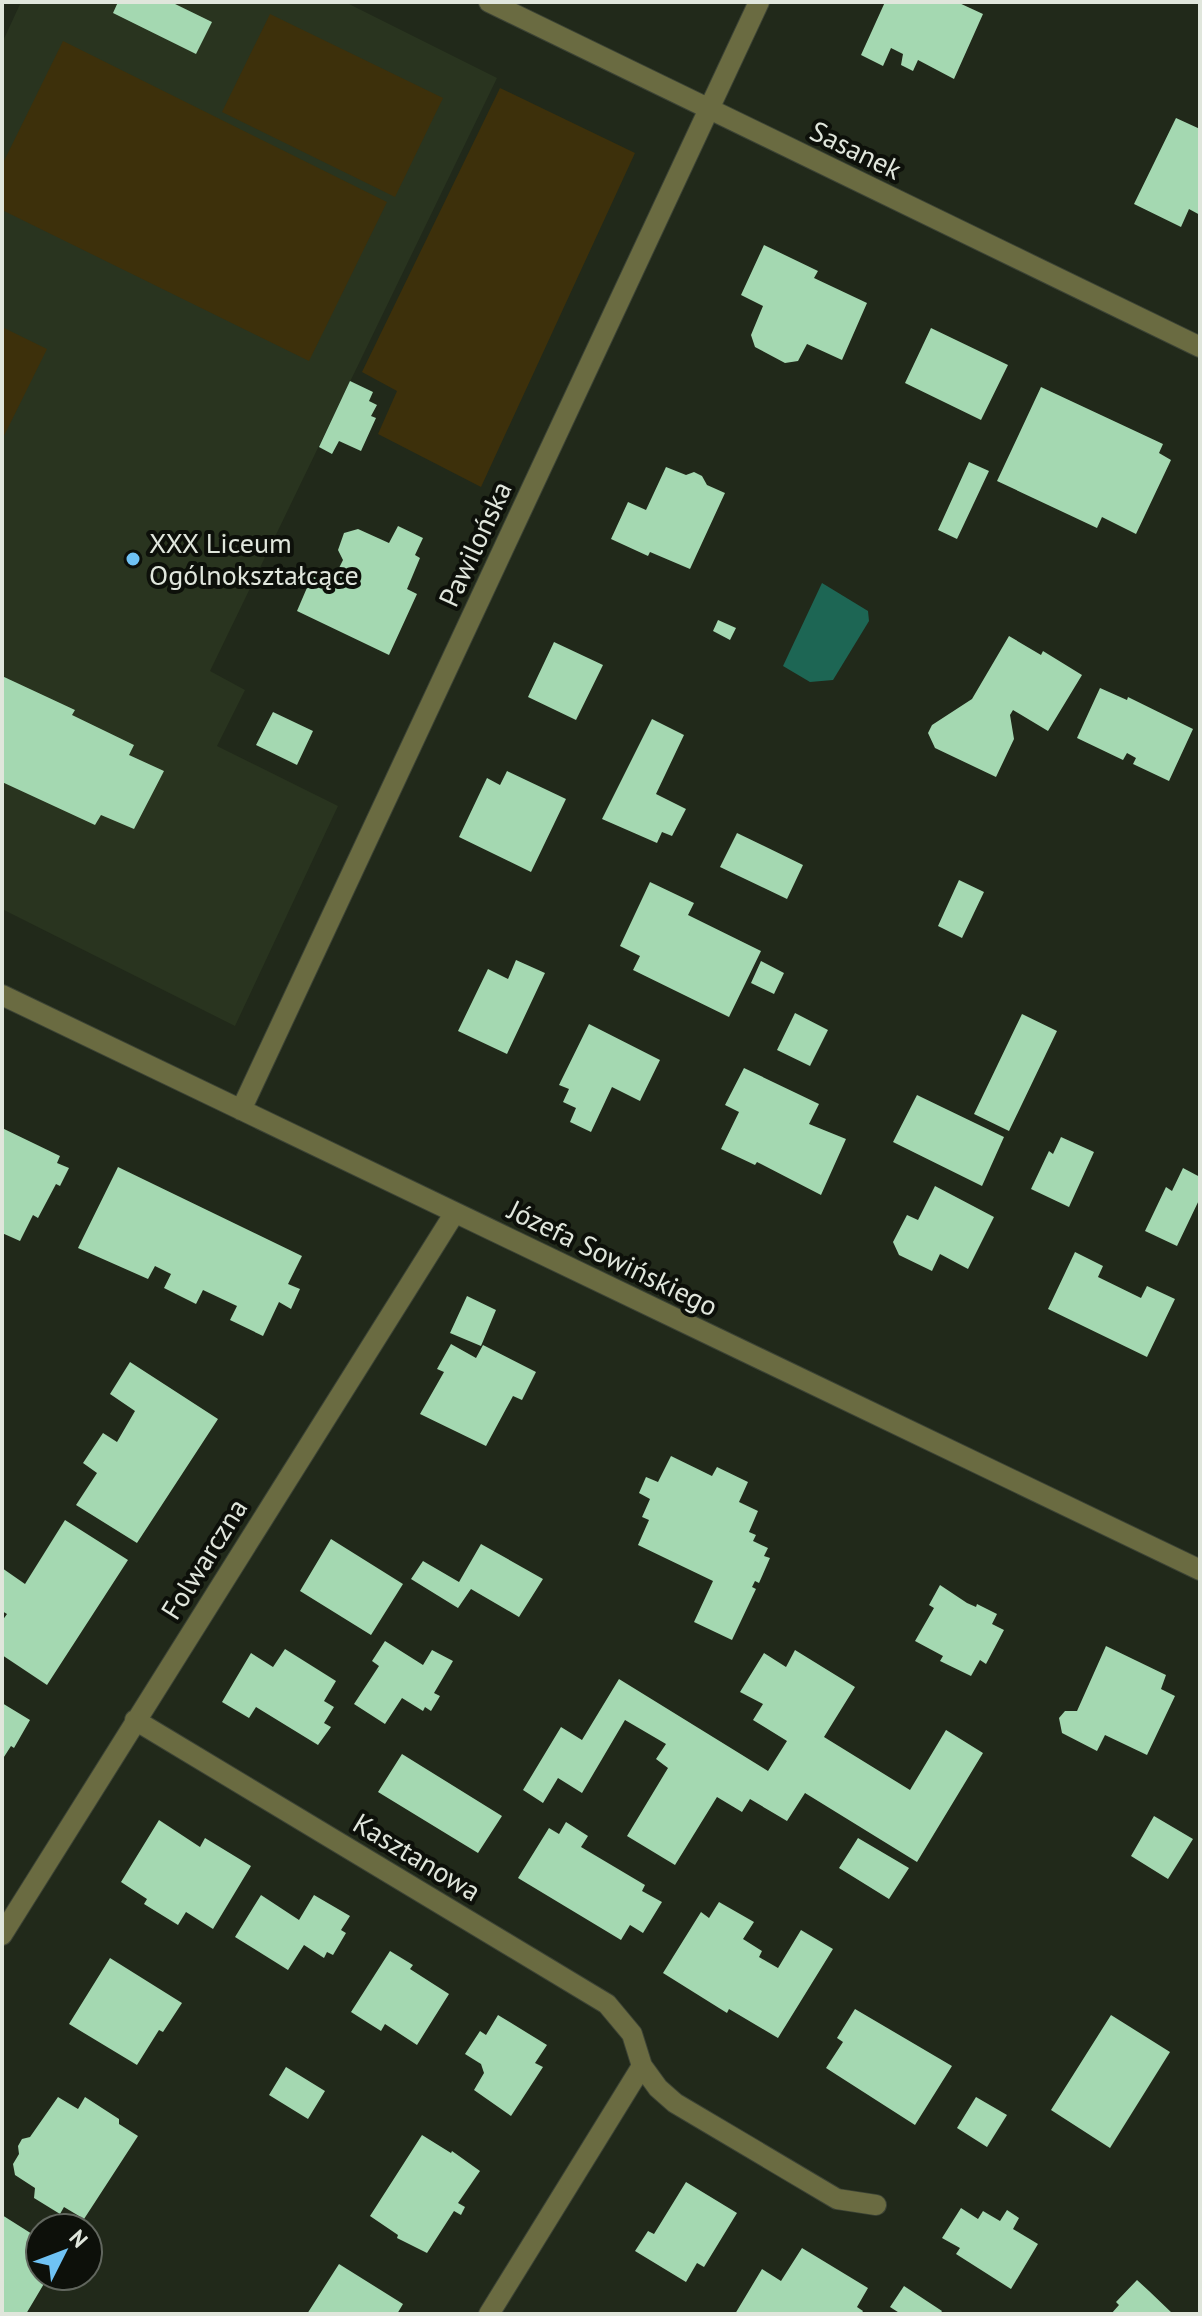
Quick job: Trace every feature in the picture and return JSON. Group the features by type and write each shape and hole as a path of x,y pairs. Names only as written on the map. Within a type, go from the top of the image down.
{"street":[{"name":"Sasanek","path":"489,2 1200,347"},
{"name":"Pawilońska","path":"241,1110 759,2"},
{"name":"Józefa Sowińskiego","path":"2,995 1200,1570"},
{"name":"Folwarczna","path":"2,1935 454,1214"},
{"name":"Kasztanowa","path":"135,1720 607,2004 632,2034 642,2066 658,2088 675,2103 837,2199 876,2205"},
{"path":"489,2314 642,2066"}],"shaded area":[{"name":"XXX Liceum Ogólnokształcące","path":"21,2 345,2 497,78 210,671 245,690 217,746 338,806 235,1026 2,909 2,43"},
{"path":"270,14 443,98 395,197 222,112"},
{"path":"63,41 387,202 309,361 2,210 2,165"},
{"path":"500,88 635,153 481,487 378,434 397,391 362,372"},
{"path":"2,327 47,349 2,440"}],"water":[{"path":"822,583 868,611 869,621 833,680 810,682 783,666"}],"building":[{"path":"118,2 171,2 212,22 196,54 113,13"},
{"path":"885,2 957,2 983,14 954,79 918,60 913,71 901,65 903,54 891,48 883,66 861,55"},
{"path":"1176,118 1200,129 1200,215 1189,209 1181,227 1134,204"},
{"path":"764,245 818,271 814,278 867,303 842,360 807,344 798,361 785,363 755,347 751,335 763,306 741,295"},
{"path":"931,328 1008,365 981,420 905,383"},
{"path":"350,381 373,392 369,401 377,405 371,416 376,418 361,451 339,441 332,454 319,447"},
{"path":"1041,387 1163,444 1159,453 1171,460 1136,534 1102,517 1097,528 997,481"},
{"path":"969,462 989,471 957,539 938,530"},
{"path":"666,467 686,475 694,472 702,476 707,485 725,493 690,569 650,552 648,556 611,539 628,502 646,510"},
{"path":"398,526 423,538 415,555 420,558 407,589 417,594 389,655 297,611 312,576 331,584 343,560 338,550 344,533 358,529 389,543"},
{"path":"718,620 736,628 730,640 713,631"},
{"path":"1009,636 1041,655 1043,651 1082,675 1048,731 1013,710 1010,715 1014,739 996,777 935,748 928,733 932,725 972,699"},
{"path":"554,642 603,665 576,720 528,697"},
{"path":"2,676 75,710 72,715 134,745 129,755 164,771 134,829 101,815 95,825 2,782"},
{"path":"1100,688 1127,700 1128,697 1193,729 1169,781 1133,764 1136,758 1127,753 1123,760 1077,738"},
{"path":"273,712 313,731 297,765 256,745"},
{"path":"652,719 684,735 656,794 686,809 672,836 662,832 657,843 602,819"},
{"path":"507,771 566,799 531,872 459,837 487,778 500,785"},
{"path":"737,833 803,865 787,899 720,867"},
{"path":"959,880 984,892 962,938 938,926"},
{"path":"650,882 694,903 688,915 761,951 729,1017 633,970 640,956 620,946"},
{"path":"516,960 545,973 507,1054 458,1031 488,969 508,979"},
{"path":"761,961 784,973 774,994 751,983"},
{"path":"795,1013 828,1030 810,1066 777,1050"},
{"path":"1022,1014 1057,1031 1009,1131 974,1114"},
{"path":"589,1024 660,1060 640,1101 612,1087 591,1132 570,1122 576,1108 563,1102 569,1089 559,1085"},
{"path":"744,1068 819,1104 809,1124 846,1139 821,1195 757,1162 755,1165 721,1149 739,1112 725,1105"},
{"path":"917,1095 1004,1137 982,1186 893,1142"},
{"path":"2,1128 60,1156 57,1163 69,1168 60,1186 56,1184 38,1218 33,1215 20,1241 2,1233"},
{"path":"1061,1137 1094,1152 1069,1207 1031,1189 1049,1151 1053,1154"},
{"path":"118,1167 302,1256 288,1284 300,1289 291,1309 279,1302 263,1336 230,1320 237,1306 203,1290 196,1304 164,1288 171,1274 155,1266 148,1279 78,1248"},
{"path":"1183,1168 1200,1177 1200,1198 1177,1246 1145,1231 1166,1187 1172,1191"},
{"path":"935,1186 994,1217 968,1269 940,1254 932,1271 899,1255 893,1242 907,1215 918,1220"},
{"path":"1075,1252 1103,1266 1098,1277 1141,1298 1147,1286 1175,1299 1147,1357 1048,1309"},
{"path":"467,1296 496,1310 481,1346 450,1333"},
{"path":"451,1344 476,1358 483,1345 536,1372 522,1400 513,1396 486,1446 420,1414 444,1372 437,1369"},
{"path":"130,1362 218,1419 137,1543 76,1505 97,1473 83,1463 103,1433 117,1442 135,1411 110,1394"},
{"path":"671,1456 712,1476 717,1467 748,1482 739,1502 758,1511 749,1532 756,1535 753,1541 768,1548 764,1556 770,1558 759,1583 755,1581 752,1587 756,1589 732,1640 694,1622 713,1581 638,1545 649,1520 642,1517 650,1499 639,1493 646,1477 658,1482"},
{"path":"65,1520 128,1560 47,1685 2,1655 2,1621 7,1614 2,1611 2,1568 25,1584"},
{"path":"331,1539 403,1584 371,1635 300,1591"},
{"path":"481,1544 543,1579 519,1617 471,1589 458,1608 411,1579 423,1561 459,1582"},
{"path":"940,1585 967,1603 976,1607 977,1604 997,1614 992,1624 1004,1630 986,1664 980,1660 971,1676 940,1661 943,1656 915,1641 934,1608 929,1605"},
{"path":"385,1641 423,1665 432,1650 453,1661 434,1693 440,1696 431,1711 425,1707 423,1711 402,1698 385,1724 354,1704 379,1666 372,1661"},
{"path":"1106,1646 1166,1675 1161,1689 1175,1696 1147,1755 1105,1735 1097,1751 1062,1733 1059,1718 1065,1711 1077,1711"},
{"path":"285,1649 336,1681 324,1701 334,1707 324,1723 331,1727 318,1745 256,1707 249,1718 222,1702 251,1653 273,1667"},
{"path":"795,1650 855,1687 824,1737 910,1790 946,1730 983,1753 917,1862 805,1793 787,1821 750,1799 742,1812 717,1797 675,1865 627,1836 668,1768 656,1759 666,1744 625,1720 582,1793 558,1778 543,1803 523,1790 561,1727 582,1740 619,1679 768,1771 787,1741 753,1720 763,1704 740,1692 764,1653 786,1667"},
{"path":"2,1703 30,1720 14,1748 11,1746 2,1760"},
{"path":"402,1754 502,1816 478,1853 378,1792"},
{"path":"1154,1816 1193,1839 1168,1879 1131,1856"},
{"path":"159,1820 200,1847 205,1838 251,1866 213,1929 186,1912 178,1925 144,1904 147,1899 121,1882"},
{"path":"566,1822 588,1836 581,1847 645,1885 642,1891 662,1902 643,1933 630,1925 621,1940 518,1878 549,1828 559,1834"},
{"path":"858,1838 909,1868 889,1899 839,1868"},
{"path":"261,1895 299,1920 314,1895 350,1916 341,1930 346,1933 333,1955 327,1952 324,1958 304,1945 288,1970 235,1937"},
{"path":"719,1902 754,1922 743,1939 762,1951 759,1957 778,1968 801,1930 833,1949 778,2038 729,2009 727,2013 663,1973 701,1912 709,1918"},
{"path":"390,1951 413,1965 410,1969 449,1994 417,2045 385,2024 381,2031 351,2012"},
{"path":"110,1958 182,2003 163,2032 159,2030 137,2065 69,2024"},
{"path":"855,2009 952,2066 915,2125 826,2068 843,2042 837,2038"},
{"path":"498,2015 547,2045 535,2063 543,2067 511,2116 474,2090 484,2073 481,2064 465,2054 480,2031 486,2035"},
{"path":"1111,2015 1170,2052 1110,2148 1051,2110"},
{"path":"286,2067 325,2091 308,2119 269,2095"},
{"path":"58,2097 78,2109 85,2097 119,2119 119,2124 138,2136 89,2212 72,2212 64,2207 61,2212 57,2212 34,2198 35,2188 15,2175 13,2164 19,2154 18,2146 22,2139 30,2137"},
{"path":"976,2097 1007,2115 987,2147 957,2128"},
{"path":"422,2135 480,2171 458,2203 465,2207 461,2215 454,2211 427,2253 397,2238 398,2235 370,2216"},
{"path":"686,2182 737,2213 704,2267 697,2263 686,2282 635,2251 648,2231 654,2234"},
{"path":"961,2208 978,2219 983,2211 1000,2221 1007,2210 1019,2218 1013,2229 1038,2244 1011,2289 956,2254 960,2248 942,2238"},
{"path":"2,2215 24,2229 24,2292 39,2292 26,2314 2,2314"},
{"path":"802,2248 868,2288 857,2307 863,2311 861,2314 735,2314 762,2269 781,2281"},
{"path":"339,2264 403,2304 397,2314 307,2314"},
{"path":"1137,2280 1173,2314 1111,2314 1119,2305 1116,2302"},
{"path":"904,2286 942,2311 940,2314 901,2314 890,2307"}],"place":[{"name":"XXX Liceum Ogólnokształcące","path":"133,559"}]}
